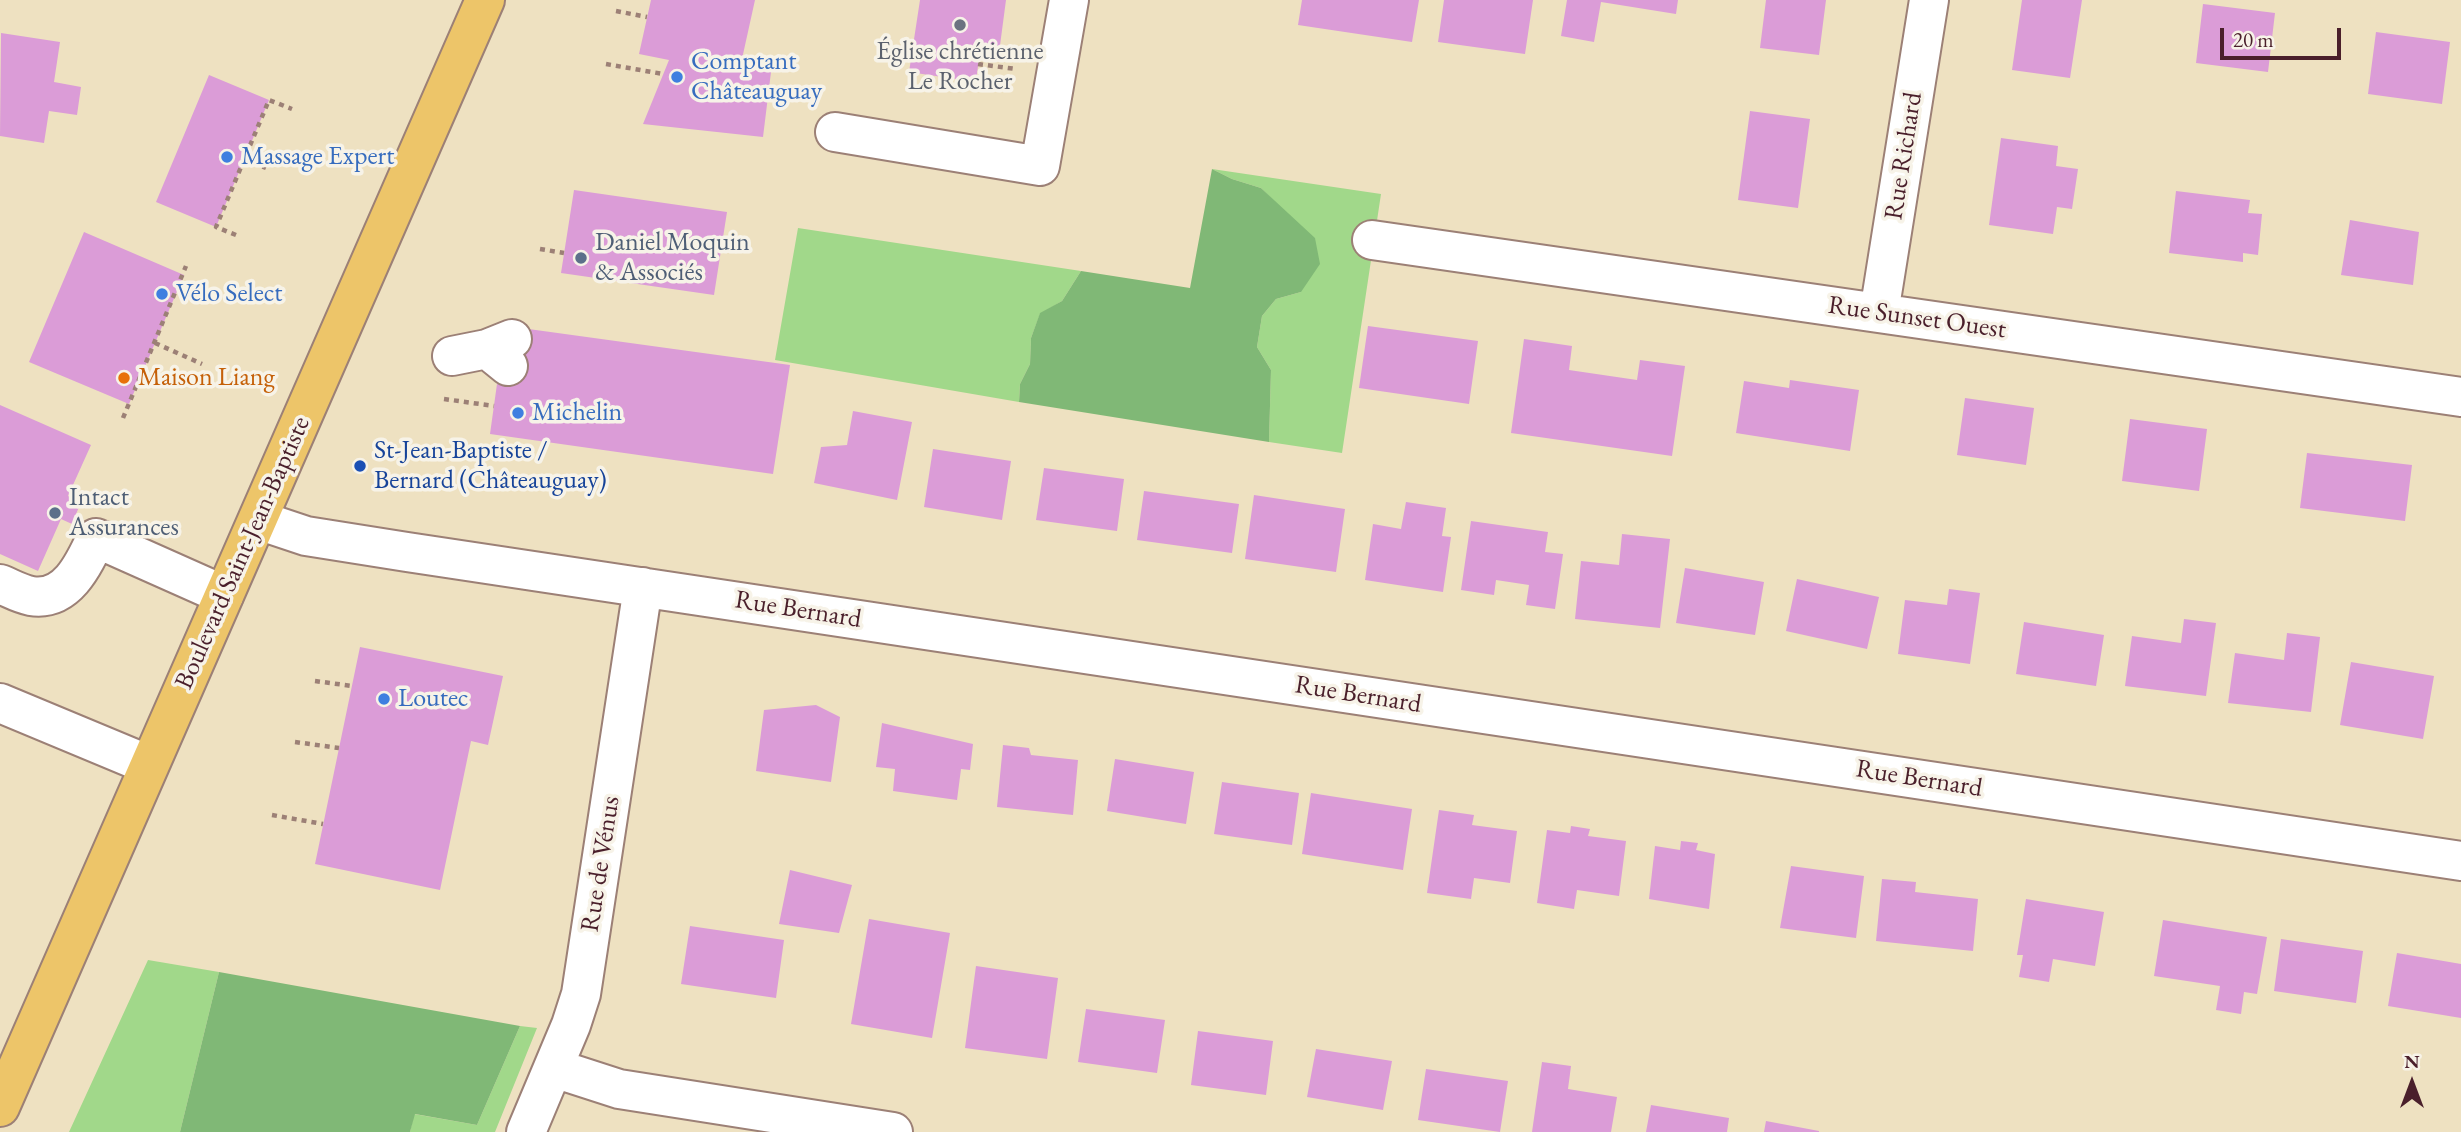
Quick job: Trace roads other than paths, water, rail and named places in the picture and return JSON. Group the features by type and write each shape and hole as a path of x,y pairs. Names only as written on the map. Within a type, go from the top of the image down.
{"highway":[{"name":"Boulevard Saint-Jean-Baptiste","path":"0,1107 485,0"}],"street":[{"path":"835,132 1040,166 1069,0"},
{"name":"Rue Richard","path":"1879,313 1929,0"},
{"name":"Rue Sunset Ouest","path":"1372,240 2461,397"},
{"name":"Rue Bernard","path":"258,520 306,536 2461,861"},
{"path":"0,584 32,596 44,596 59,591 70,583 96,538 225,595"},
{"name":"Rue de Vénus","path":"526,1132 554,1068 581,994 643,587"},
{"path":"0,702 149,765"},
{"path":"554,1068 619,1089 893,1132"}],"place":[{"name":"Église chrétienne Le Rocher","path":"960,25"},
{"name":"Comptant Châteauguay","path":"677,77"},
{"name":"Massage Expert","path":"227,157"},
{"name":"Daniel Moquin & Associés","path":"581,258"},
{"name":"Vélo Select","path":"162,294"},
{"name":"Maison Liang","path":"124,378"},
{"name":"Michelin","path":"518,413"},
{"name":"St-Jean-Baptiste / Bernard (Châteauguay)","path":"360,466"},
{"name":"Intact Assurances","path":"55,513"},
{"name":"Loutec","path":"384,699"}]}
